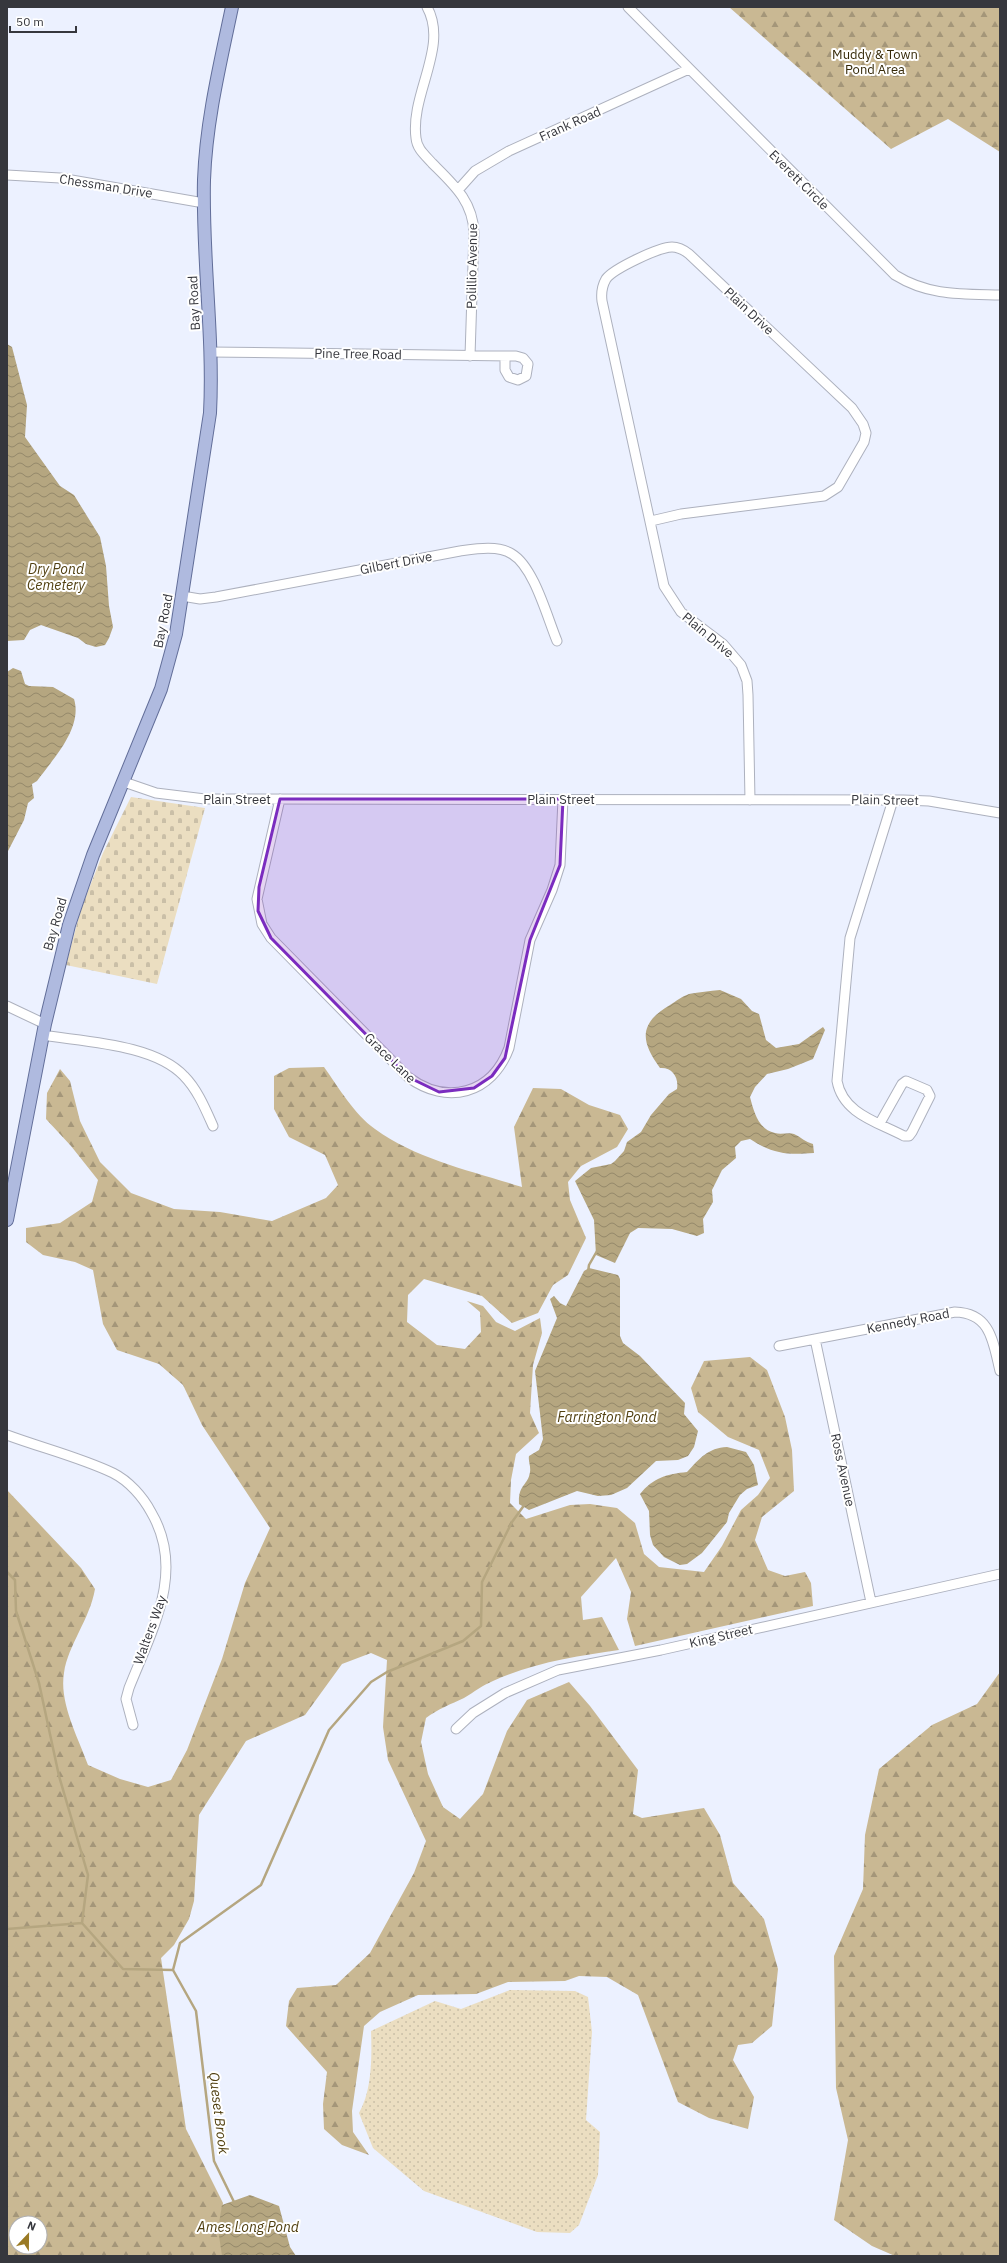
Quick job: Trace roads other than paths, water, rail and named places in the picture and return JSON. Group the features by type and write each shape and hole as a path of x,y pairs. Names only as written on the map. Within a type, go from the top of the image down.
{"main road":[{"name":"Bay Road","path":"7,1220 43,1030 54,981 75,903 161,689 176,634 206,444 211,391 204,203 205,163 209,130 232,7"}],"street":[{"name":"Polillio Avenue","path":"427,7 432,19 435,34 418,104 416,138 423,153 458,190 470,209 474,226 470,356"},
{"name":"Everett Circle","path":"628,7 895,275 922,289 937,292 1000,295"},
{"name":"Frank Road","path":"458,190 475,171 509,151 689,69"},
{"name":"Chessman Drive","path":"7,175 60,178 204,203"},
{"name":"Plain Drive","path":"652,521 681,514 824,496 838,487 866,438 863,424 852,408 689,254 683,250 671,247 659,250 616,270 606,279 602,291 602,300 652,521 661,574 671,599 688,618 733,653 744,673 748,695 750,800"},
{"name":"Pine Tree Road","path":"210,352 505,356"},
{"name":"Gilbert Drive","path":"182,596 200,599 216,597 477,548 501,550 510,553 520,560 530,575 557,641"},
{"name":"Plain Street","path":"124,782 156,793 192,799 892,800 930,801 1000,813"},
{"name":"Grace Lane","path":"280,799 257,899 262,924 271,938 408,1077 428,1089 451,1093 468,1090 484,1083 500,1068 507,1053 530,940 552,890 560,865 563,799"},
{"path":"880,1123 904,1082 911,1082 930,1094 930,1099 909,1136 904,1136 880,1123 862,1116 842,1096 838,1081 838,1063 850,938 892,800"},
{"path":"7,1006 43,1030 142,1051 165,1060 179,1071 191,1084 212,1126"},
{"name":"Kennedy Road","path":"779,1346 955,1312 967,1312 986,1326 992,1336 1000,1371"},
{"name":"Ross Avenue","path":"814,1339 871,1602"},
{"name":"Walters Way","path":"7,1435 115,1474 132,1487 146,1502 159,1525 166,1549 165,1588 156,1621 126,1699 133,1725"},
{"name":"King Street","path":"456,1729 473,1713 505,1693 558,1670 661,1650 1000,1574"}],"water":[{"name":"Dry Pond Cemetery","path":"7,344 12,347 27,405 25,437 60,486 74,495 100,537 106,566 109,606 113,627 105,645 96,647 86,644 78,638 41,625 30,630 24,640 7,641"},
{"path":"13,668 21,671 25,684 29,686 53,687 74,699 76,710 74,721 65,743 37,781 32,784 34,798 28,803 24,820 7,853 7,672"},
{"path":"720,990 741,999 752,1011 759,1014 766,1040 776,1048 799,1044 823,1027 825,1030 813,1059 788,1069 767,1074 755,1087 750,1097 753,1108 764,1128 775,1133 792,1133 796,1135 813,1144 814,1153 796,1154 773,1151 750,1139 741,1141 735,1147 736,1158 722,1170 712,1190 713,1202 703,1219 704,1233 697,1236 672,1229 638,1228 630,1233 615,1263 596,1255 594,1220 575,1181 591,1168 611,1164 615,1161 624,1151 627,1142 641,1132 651,1115 669,1094 677,1089 676,1077 668,1069 660,1068 653,1058 646,1041 648,1026 653,1019 660,1012 689,994"},
{"name":"Farrington Pond","path":"589,1268 618,1275 620,1279 620,1336 623,1343 640,1356 685,1403 684,1414 698,1431 694,1447 688,1456 678,1460 656,1461 627,1488 611,1495 598,1496 577,1491 529,1510 519,1504 519,1497 529,1477 529,1456 539,1450 543,1439 535,1371 557,1318 550,1299 554,1296 560,1303 566,1306 584,1271"},
{"path":"727,1447 746,1452 754,1465 758,1485 747,1489 740,1495 729,1513 727,1522 702,1553 687,1564 680,1565 664,1557 653,1545 650,1535 649,1511 640,1494 655,1481 673,1474 687,1472 700,1458 709,1452 715,1449"},
{"name":"Ames Long Pond","path":"250,2195 279,2206 290,2247 296,2256 222,2256 218,2229 222,2205"}],"waterway":[{"path":"588,1272 589,1265 597,1251"},
{"path":"173,1970 180,1943 261,1885 329,1730 371,1682 387,1672 463,1641 481,1626 482,1582 512,1522 525,1504"},
{"path":"7,1572 15,1580 16,1611 39,1683 59,1776 88,1875 82,1923"},
{"path":"7,1929 82,1923 123,1969 173,1970"},
{"name":"Queset Brook","path":"173,1970 196,2011 214,2161 235,2204"}],"park label":[{"name":"Muddy & Town Pond Area","path":"875,62"}]}
